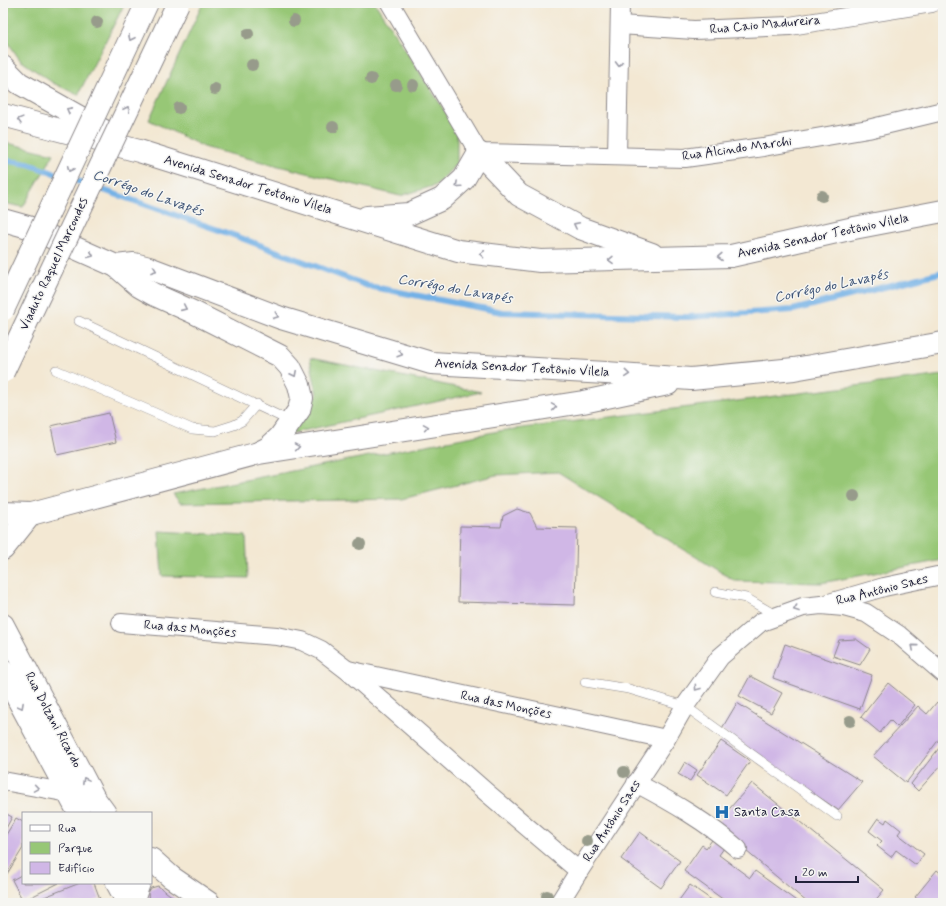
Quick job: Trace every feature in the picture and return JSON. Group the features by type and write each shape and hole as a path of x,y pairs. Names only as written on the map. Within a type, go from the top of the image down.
{"main road":[{"name":"Viaduto Raquel Marcondes","path":"3,310 147,3"},
{"name":"Viaduto Raquel Marcondes","path":"3,372 178,3"},
{"path":"3,67 19,83 74,113 138,151"},
{"name":"Avenida Senador Teotônio Vilela","path":"3,116 138,151 458,251 540,261 664,259 731,256 854,228 943,211"},
{"path":"354,218 409,214 442,199 464,179 479,153 519,195 580,228 664,259"},
{"name":"Avenida Senador Teotônio Vilela","path":"3,220 28,228 116,266 134,264 149,268 281,318 431,363 691,379 794,368 943,343"},
{"path":"116,266 138,286 280,356 290,367 300,385 302,398 299,410 292,422 275,443 259,453"},
{"path":"3,513 31,514 259,453 582,402 691,379"},
{"path":"3,550 31,514"},
{"name":"Rua Dolzani Ricardo","path":"3,624 94,798 104,812"},
{"path":"3,671 78,812"},
{"path":"152,861 161,875 209,903"},
{"path":"118,884 128,903"},
{"path":"132,903 139,884"}],"street":[{"path":"390,3 479,153"},
{"path":"617,156 620,3"},
{"name":"Rua Caio Madureira","path":"620,25 694,30 790,26 932,3"},
{"name":"Rua Alcindo Marchi","path":"479,153 685,158 763,147 868,129 943,111"},
{"name":"Rua Antônio Saes","path":"559,903 666,739 685,706 720,657 761,622 803,607 821,605 884,587 943,576"},
{"path":"821,605 844,607 866,613 899,635 943,673"},
{"name":"Rua das Monções","path":"121,623 277,636 302,641 321,650 347,670 579,871"},
{"name":"Rua das Monções","path":"347,670 666,739"},
{"path":"3,781 69,793"},
{"path":"636,783 676,804 724,836 738,848"}],"lane":[{"path":"79,321 257,404 292,422"},
{"path":"56,370 192,429 215,431 234,425 242,420 257,404"},
{"path":"715,592 746,598 777,616"},
{"path":"585,682 629,689 685,706 837,816"}],"green space":[{"path":"3,3 125,3 78,95 53,83 20,60 3,35"},
{"path":"203,3 375,3 457,130 457,163 437,185 400,196 206,148 149,120"},
{"path":"3,142 54,154 23,207 3,203"},
{"path":"310,358 481,392 288,434 317,395"},
{"path":"943,375 943,560 821,583 735,581 558,472 496,475 402,499 180,503 173,494 499,431"},
{"path":"159,531 246,536 248,578 162,576"}],"building":[{"path":"109,413 116,442 57,455 51,426"},
{"path":"517,509 530,513 537,527 577,528 575,605 458,602 460,526 501,527 503,516"},
{"path":"856,639 870,649 860,665 833,656 839,640"},
{"path":"785,644 872,675 860,709 773,678"},
{"path":"750,676 782,693 771,713 739,696"},
{"path":"888,683 915,705 897,727 890,720 880,733 861,717"},
{"path":"937,702 943,707 939,715 943,719 943,734 906,783 873,756 918,706 927,714"},
{"path":"737,703 862,782 838,810 721,730"},
{"path":"721,741 750,761 726,795 697,775"},
{"path":"943,743 943,763 918,791 911,784"},
{"path":"685,762 697,770 690,781 678,774"},
{"path":"752,783 884,890 873,903 808,903 715,825"},
{"path":"3,812 12,817 3,834"},
{"path":"16,818 22,821 22,850 7,874 3,872 3,840"},
{"path":"878,818 885,823 887,819 901,830 898,834 924,854 916,865 896,850 891,857 877,846 882,841 869,831"},
{"path":"640,832 680,861 661,888 621,859"},
{"path":"712,840 724,848 719,855 750,878 755,871 799,903 728,903 684,871 702,845 706,848"},
{"path":"937,870 943,875 943,903 922,903 915,897"},
{"path":"22,875 22,884 57,884 23,901 12,880"},
{"path":"77,884 94,884 100,899 90,903 29,903"},
{"path":"690,885 716,903 677,903"},
{"path":"158,886 181,903 149,903 148,893 151,888"}],"waterway":[{"name":"Corrégo do Lavapés","path":"3,160 28,164 233,235 368,286 502,312 687,317 793,310 943,272"}],"place":[{"name":"Santa Casa","path":"722,812"}]}
